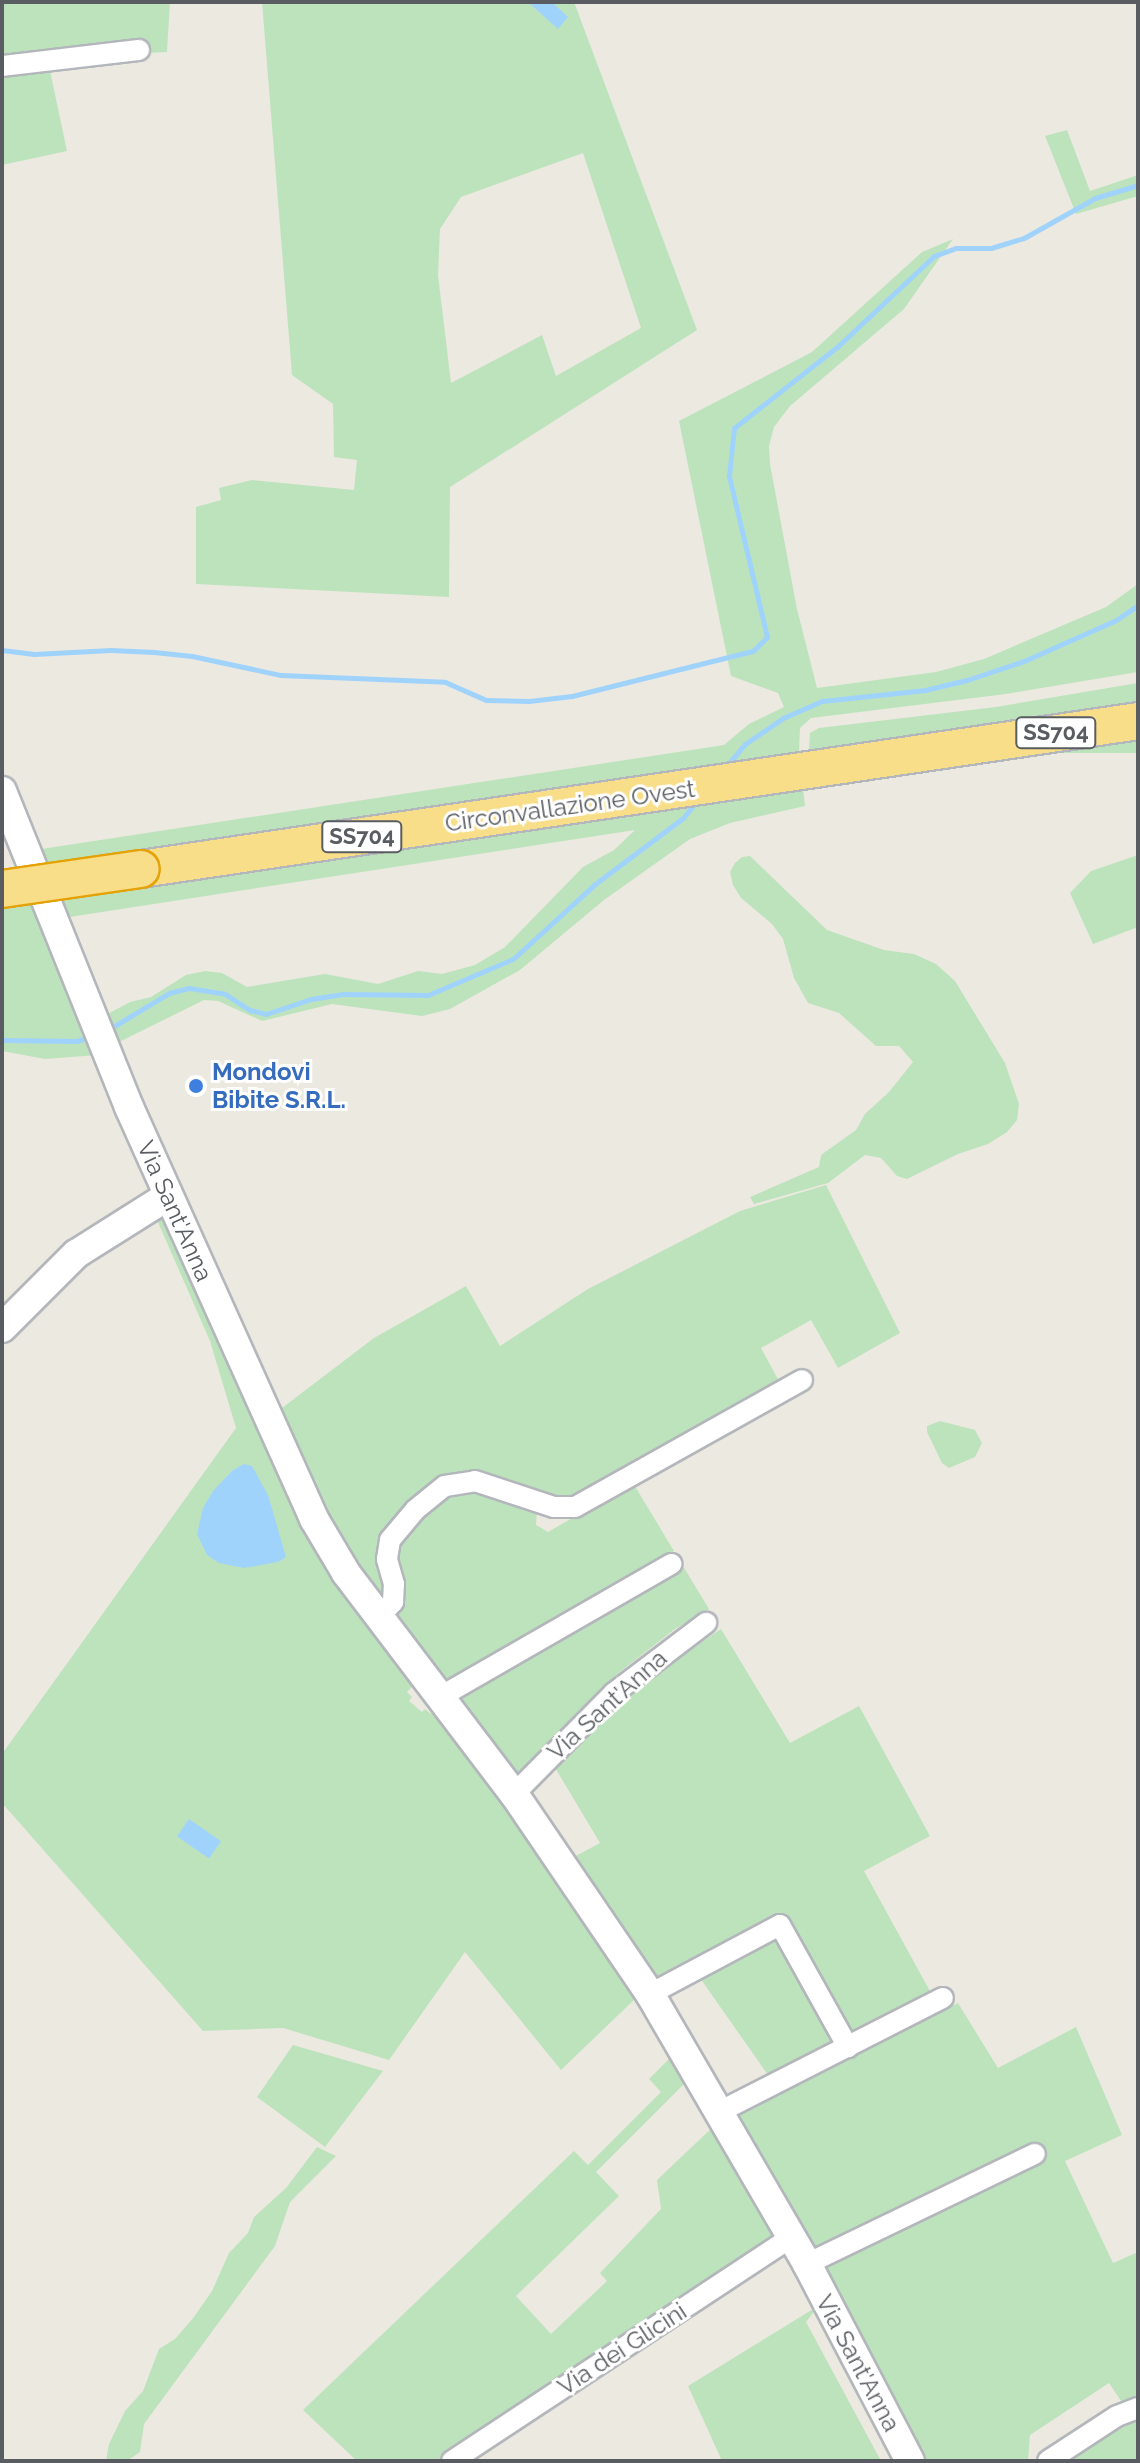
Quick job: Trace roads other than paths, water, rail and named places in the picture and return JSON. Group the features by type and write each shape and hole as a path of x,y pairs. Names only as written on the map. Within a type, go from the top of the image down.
{"highway":[{"name":"Circonvallazione Ovest","path":"2,889 1138,721"}],"street":[{"path":"2,66 139,50"},
{"name":"Via Sant'Anna","path":"2,791 98,1034 314,1519 346,1573 514,1794 650,1994 792,2237 910,2461"},
{"path":"2,1328 76,1254 168,1196"},
{"path":"379,1617 393,1602 387,1559 390,1540 415,1510 445,1486 475,1481 554,1507 575,1507 802,1380"},
{"path":"440,1697 671,1564"},
{"name":"Via Sant'Anna","path":"514,1794 614,1693 706,1623"},
{"path":"650,1994 780,1925 848,2047"},
{"path":"721,2111 943,1998"},
{"name":"Via Sant'Anna","path":"807,2264 1035,2154"},
{"name":"Via dei Glicini","path":"452,2461 792,2237"},
{"path":"1048,2461 1117,2416 1138,2408"}],"water":[{"path":"528,2 552,2 568,17 558,29"},
{"path":"244,1464 252,1466 268,1495 286,1557 278,1562 244,1568 219,1563 207,1555 197,1534 203,1508 213,1491 233,1470"},
{"path":"189,1819 221,1841 209,1859 177,1836"}],"waterway":[{"path":"2,650 34,654 111,650 154,652 192,656 281,675 445,682 486,700 529,701 572,696 753,651 767,637 729,476 734,428 837,347 934,256 956,248 991,248 1024,238 1095,198 1138,185"},
{"path":"724,769 745,744 783,718 822,701 925,690 967,680 1024,661 1116,620 1138,605"},
{"path":"106,1031 169,993 189,988 225,994 250,1010 266,1014 311,999 343,994 428,995 513,959 595,884 683,818 697,801"},
{"path":"2,1040 77,1041 89,1037"}],"place":[{"name":"Mondovi Bibite S.R.L.","path":"196,1086"}]}
